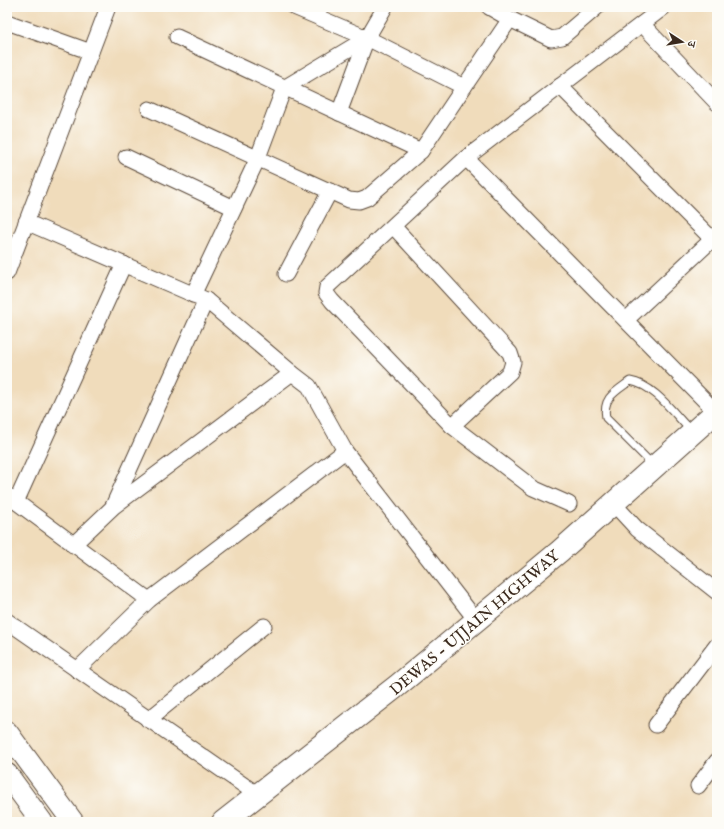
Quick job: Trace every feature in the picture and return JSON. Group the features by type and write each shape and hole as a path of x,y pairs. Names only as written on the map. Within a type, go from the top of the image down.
{"main road":[{"name":"DEWAS - UJJAIN HIGHWAY","path":"223,822 397,686 560,551 717,412"}],"street":[{"path":"7,273 108,7"},
{"path":"294,7 367,38 464,87"},
{"path":"338,113 367,38 385,7"},
{"path":"489,7 551,39 562,37 597,7"},
{"path":"569,504 533,488 452,426 326,293 327,287 466,158 664,7"},
{"path":"150,109 257,160 349,200 359,201 367,198 421,151 510,19"},
{"path":"7,22 91,52"},
{"path":"642,24 717,103"},
{"path":"177,37 421,151"},
{"path":"113,507 234,208 257,160 284,88 367,38"},
{"path":"560,86 715,237 626,320"},
{"path":"126,157 234,208"},
{"path":"466,158 717,412"},
{"path":"286,274 330,191"},
{"path":"26,222 199,297 309,386 345,452 476,620"},
{"path":"393,226 510,353 513,362 510,372 452,426"},
{"path":"124,264 11,499 149,600"},
{"path":"73,544 113,507 292,373"},
{"path":"77,670 149,600 345,452"},
{"path":"613,503 637,529 717,592"},
{"path":"7,621 258,795"},
{"path":"148,720 264,626"},
{"path":"656,725 717,645"},
{"path":"7,732 73,822"},
{"path":"698,786 717,761"},
{"path":"7,774 42,822"}],"lane":[{"path":"655,466 606,418 604,408 608,398 630,381 639,382 650,389 692,433"}]}
